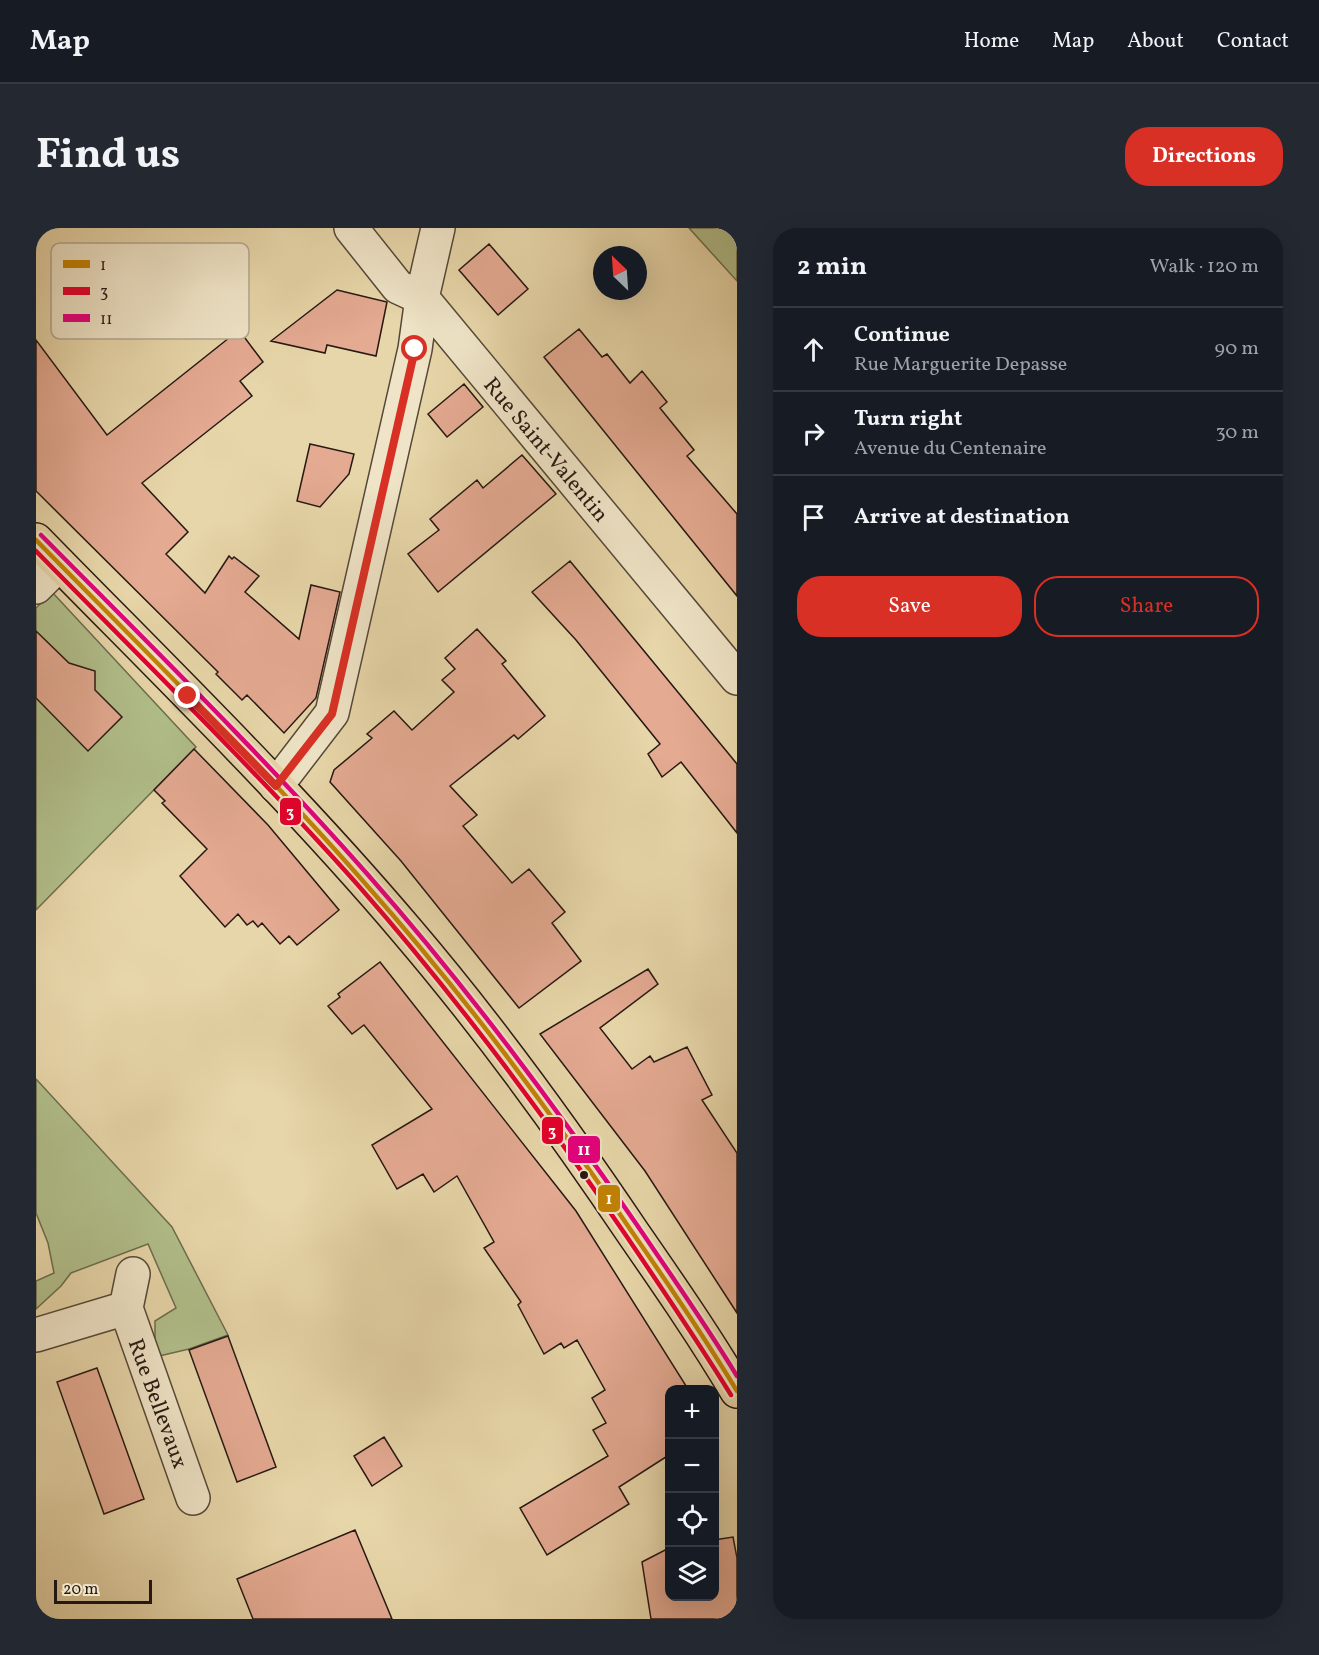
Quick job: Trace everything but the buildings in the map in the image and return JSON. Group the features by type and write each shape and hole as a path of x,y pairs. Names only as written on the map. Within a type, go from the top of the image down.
{"main road":[{"path":"36,540 276,786 407,930 514,1064 600,1183 711,1347 737,1391"}],"street":[{"name":"Rue Saint-Valentin","path":"351,228 398,287 422,298 737,678"},
{"path":"276,786 332,714 415,349 422,298 438,228"},
{"path":"36,587 59,564"},
{"name":"Rue Bellevaux","path":"133,1274 126,1308 193,1498"},
{"name":"Rue Bellevaux","path":"36,1335 126,1308"}],"green space":[{"path":"689,228 737,228 737,281"},
{"path":"52,592 196,747 36,910 36,608"},
{"path":"36,1079 172,1227 228,1335 189,1349 155,1357 155,1321 176,1308 148,1244 71,1273 61,1286 36,1309 36,1281 54,1273 48,1243 36,1213"}],"transit line":[{"name":"11","path":"41,535 208,703 330,832 440,960 574,1135 675,1281 737,1376"},
{"name":"1","path":"36,540 284,794 434,964 567,1138 671,1289 737,1391"},
{"name":"3","path":"36,551 279,799 357,884 428,968 496,1054 594,1188 731,1395"}],"route":[{"path":"188,696 276,786 332,714 415,349"}]}
